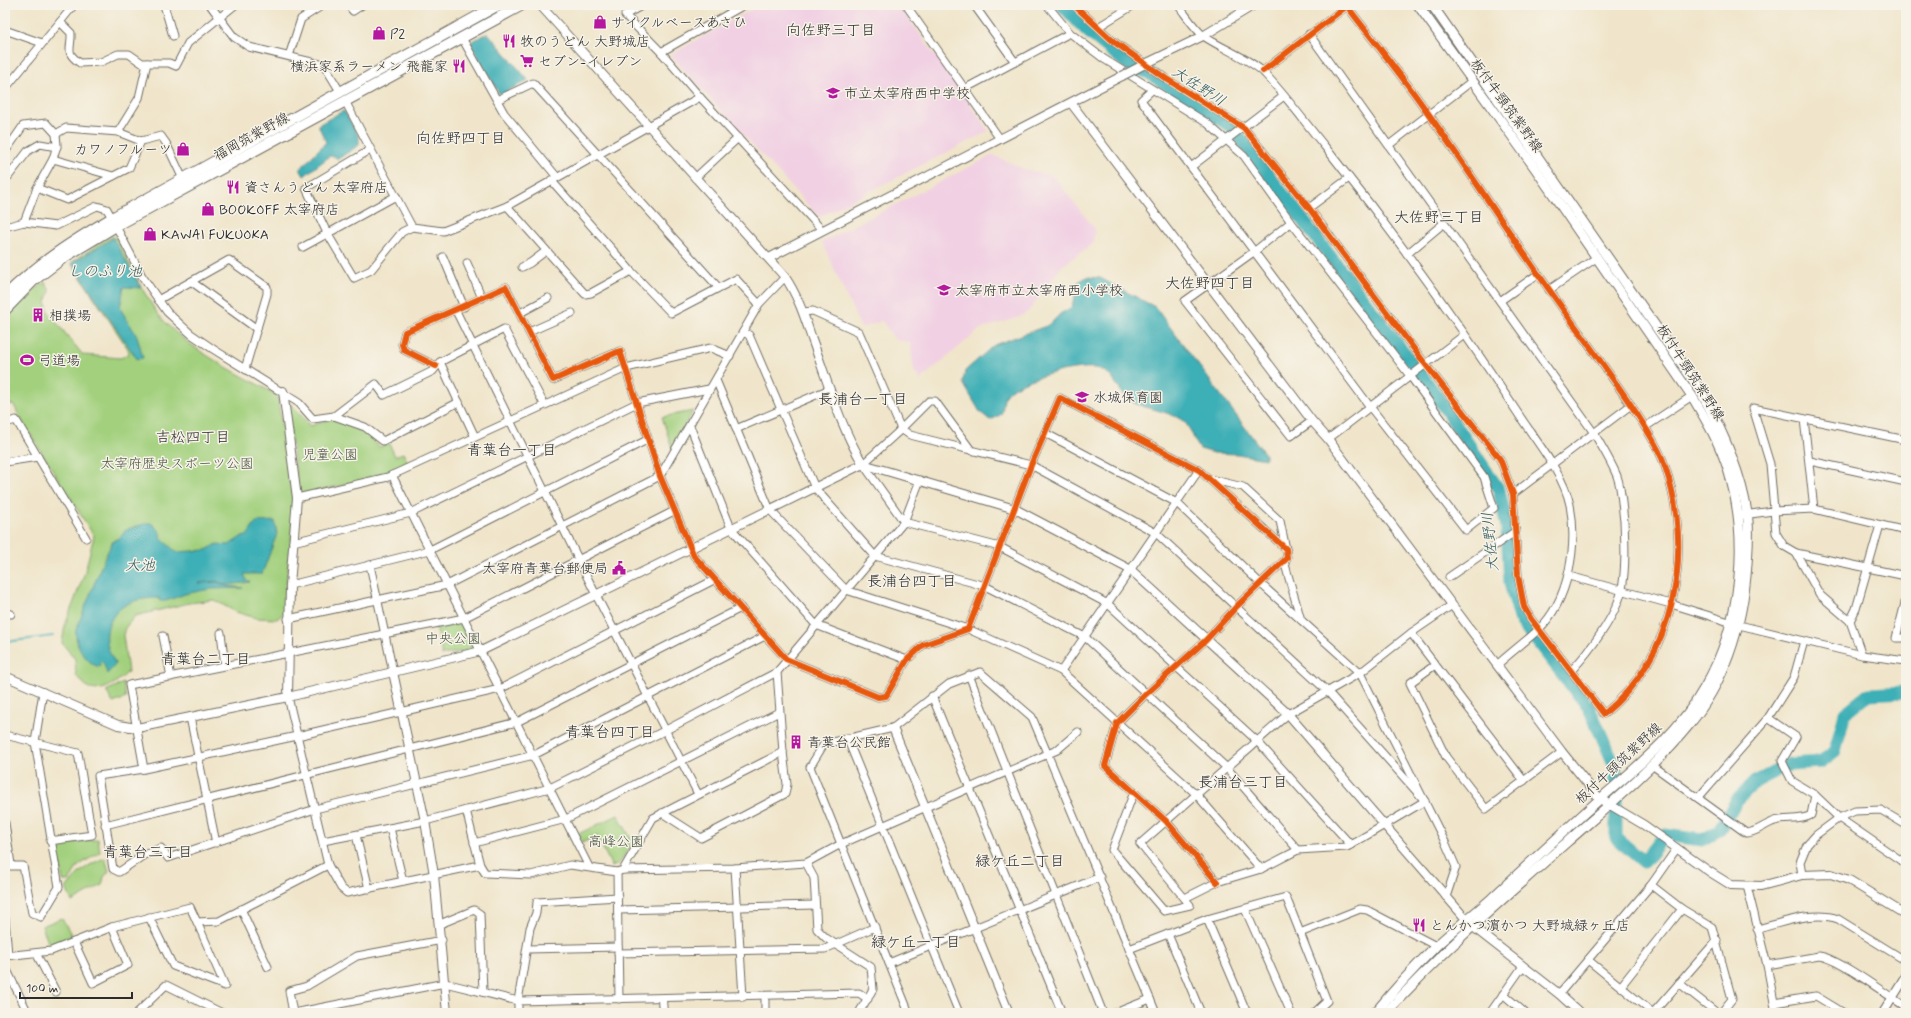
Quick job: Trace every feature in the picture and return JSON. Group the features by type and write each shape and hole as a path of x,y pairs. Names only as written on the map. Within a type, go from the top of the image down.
{"main road":[{"name":"福岡筑紫野線","path":"5,296 22,279 58,251 343,97 498,5"},
{"name":"福岡筑紫野線","path":"5,310 33,281 63,258 114,222 183,179 462,38 522,5"},
{"name":"板付牛頸筑紫野線","path":"1418,5 1535,168 1692,396 1712,431 1728,469 1743,515"},
{"name":"板付牛頸筑紫野線","path":"1375,1013 1436,946 1470,923 1608,806 1652,766 1689,725 1716,683 1729,657 1735,624 1743,515 1734,462 1718,423 1700,390 1432,5"},
{"name":"板付牛頸筑紫野線","path":"1386,1013 1470,923 1600,799 1640,766 1676,728 1705,688 1735,624"}],"street":[{"path":"5,89 74,5"},
{"path":"164,5 173,36"},
{"path":"210,5 220,16 234,37 249,47 324,65 343,97 412,227"},
{"path":"60,22 71,33 69,49 70,55 80,63 101,62 110,57 129,54 138,61 147,63 169,63 176,66 188,43 235,5"},
{"path":"289,56 301,19 324,5"},
{"path":"348,5 353,11 362,5"},
{"path":"540,5 785,277 803,312 830,390 856,452 904,522 1000,547 1108,604 1256,740 1351,845"},
{"path":"642,5 625,15 661,52 700,97 822,230"},
{"path":"661,52 744,5"},
{"path":"906,5 966,88 1000,139"},
{"path":"974,5 1015,62"},
{"path":"1047,5 1070,33 1104,60 1206,122 1228,140 1244,156 1291,222 1410,377 1484,477 1494,508 1466,530 1371,408 1141,100 1152,90"},
{"path":"1074,5 1113,41 1147,63 1165,78 1244,128 1310,208 1426,365 1500,459 1513,494 1518,576 1524,607 1539,630 1604,714 1628,691 1651,658 1660,641 1671,604 1678,568 1680,545 1678,519 1666,466 1660,450 1631,405 1549,290 1429,114 1347,6 1264,71"},
{"path":"1098,27 1134,5"},
{"path":"1178,5 1203,36 1264,71 1350,178 1407,254 1502,389 1564,488 1570,504 1572,525 1569,576 1555,608 1539,630 1496,664"},
{"path":"769,258 1147,63 1203,36 1254,5"},
{"path":"5,30 42,43"},
{"path":"966,88 1070,33"},
{"path":"1310,34 1594,433 1612,464 1619,484 1625,535 1622,590 1596,641 1583,659 1571,671"},
{"path":"462,38 504,113 554,179 631,271 671,313 718,287 736,279 758,304"},
{"path":"118,132 139,98 147,63"},
{"path":"1389,146 1472,81"},
{"path":"498,100 533,84 718,287"},
{"path":"1191,167 1284,96"},
{"path":"370,150 306,188 327,233 354,278 371,270 402,232 412,227 443,231 507,206 700,97"},
{"path":"1071,103 1312,421 1328,439 1562,752 1600,799 1608,806 1644,825 1731,885 1761,886 1802,875 1831,874 1849,880 1906,915"},
{"path":"5,152 23,126 46,123 56,134 57,147 53,159 37,188 24,222"},
{"path":"56,134 66,128 118,132 141,141 161,136 183,179"},
{"path":"695,178 738,138"},
{"path":"37,188 67,200 129,168 141,141"},
{"path":"5,176 8,177 28,151 40,144 57,147"},
{"path":"53,159 113,176"},
{"path":"1310,208 1350,178"},
{"path":"303,247 396,196"},
{"path":"5,227 24,222 56,226 97,206 107,209 142,276 167,312 191,334 299,403 313,419 334,416 365,427 383,441 459,402"},
{"path":"507,206 585,294 591,293 631,271"},
{"path":"1291,222 1208,285 1185,300 1291,436 1312,421"},
{"path":"1407,254 1444,223"},
{"path":"522,267 530,264 546,250"},
{"path":"443,257 464,307"},
{"path":"1549,290 1596,258"},
{"path":"158,300 229,260 267,287 267,294 245,369"},
{"path":"467,263 482,298"},
{"path":"1500,301 1538,274"},
{"path":"288,619 447,585 563,527 660,476 730,356 758,304 785,277"},
{"path":"192,282 257,329"},
{"path":"475,437 459,402 438,364 404,350 402,344 404,332 456,311 506,287 553,380 620,351 647,440 674,511 694,556 714,580 786,659 878,697 886,696 908,660 923,645 968,628 1031,465 1060,398 1136,436 1199,470 1286,549"},
{"path":"520,313 548,298"},
{"path":"456,311 596,595 698,794"},
{"path":"803,312 814,311 859,332 901,429 910,435 1031,465 1156,533 1237,606 1327,692 1425,801"},
{"path":"529,332 572,312"},
{"path":"334,416 376,384 384,395 433,371 438,364 504,329 544,404"},
{"path":"743,332 749,335 816,488 875,556 985,586 1085,637 1227,768 1298,850"},
{"path":"1328,439 1371,408 1464,335"},
{"path":"297,498 392,476 544,404 626,368 711,348 730,356"},
{"path":"716,380 770,510 846,590 968,628 1062,671 1196,794 1261,869"},
{"path":"293,542 411,513 637,403 709,390"},
{"path":"736,429 830,390"},
{"path":"282,392 297,498 288,619 288,697 328,865 341,888 347,893 480,865"},
{"path":"1645,428 1692,396"},
{"path":"5,676 118,725 137,728 288,697 481,651 863,464 929,401 935,402 971,450"},
{"path":"1513,494 1631,405"},
{"path":"1906,440 1753,408 1770,464 1776,533 1784,546 1796,554 1906,576"},
{"path":"1804,419 1810,461 1814,509"},
{"path":"5,423 16,420 86,538"},
{"path":"690,426 731,528 816,625 908,660"},
{"path":"1045,433 1177,503 1261,584 1360,673 1425,801 1456,867 1446,897"},
{"path":"290,585 430,550 647,440"},
{"path":"5,462 38,457"},
{"path":"1810,461 1906,482"},
{"path":"863,464 1015,509 1131,570 1288,714 1383,825 1470,923 1559,994 1580,1013"},
{"path":"1062,671 1199,470"},
{"path":"392,476 589,867"},
{"path":"1208,479 1243,487 1280,521 1287,558 1237,606 1206,640 1146,694 1117,723 1105,766 1166,821 1217,882"},
{"path":"323,841 425,821 550,788 777,672 786,659 904,522 920,480"},
{"path":"1743,515 1773,511 1814,509 1906,531"},
{"path":"144,768 129,685 464,618 674,511"},
{"path":"1850,621 1856,609 1880,525"},
{"path":"1449,577 1516,531"},
{"path":"1796,554 1820,595 1850,621 1862,655"},
{"path":"1284,561 1301,620"},
{"path":"370,564 425,821 434,875 442,940 447,1013"},
{"path":"1569,576 1671,604 1735,624 1862,655 1906,661"},
{"path":"714,580 615,632 500,689 298,736 98,776 113,870 119,872 144,855 161,848 168,858 315,809 534,756 765,636"},
{"path":"1906,599 1896,638 1906,638"},
{"path":"1134,792 1112,850 1164,911 1190,905 1140,844 1227,768 1256,740 1288,714 1360,673 1411,633 1452,605"},
{"path":"105,825 207,800 307,773 516,722 741,608"},
{"path":"221,633 225,666"},
{"path":"1411,633 1524,781"},
{"path":"162,636 171,677"},
{"path":"1698,798 1768,718 1794,677 1804,641"},
{"path":"1435,665 1410,683 1446,756 1486,809 1562,752"},
{"path":"662,813 701,838 752,813 785,794 787,784 779,712 777,672"},
{"path":"909,1013 810,767 824,744 892,728 949,684 980,672 1032,717 1156,1013"},
{"path":"969,675 1103,1013"},
{"path":"5,822 8,865 23,866 32,913 40,917 59,887 50,841 35,742 43,692"},
{"path":"932,696 1062,1013"},
{"path":"474,843 566,819 779,712"},
{"path":"190,717 216,843"},
{"path":"1768,718 1796,737 1782,761 1792,781 1815,795 1839,818 1906,864"},
{"path":"892,728 926,807 1009,1013"},
{"path":"466,810 480,865 485,873 531,875 570,865 620,871 735,868 806,863 841,844 1057,750 1078,732"},
{"path":"5,735 78,753 92,835 50,841"},
{"path":"847,738 959,1013"},
{"path":"619,999 618,897 620,871 653,818 783,752"},
{"path":"1652,766 1746,832 1750,833 1772,821 1787,818 1807,818 1811,815 1815,795"},
{"path":"1185,898 1217,882 1261,869 1298,850 1347,847 1425,801"},
{"path":"1802,875 1800,862 1807,845 1816,835 1839,818 1855,811 1874,809 1881,810 1906,825"},
{"path":"390,828 403,881"},
{"path":"356,835 369,889"},
{"path":"1559,994 1651,885 1675,847"},
{"path":"806,863 814,878 817,929 826,938 871,967 873,989 860,1011 862,1013"},
{"path":"197,922 219,921 328,865"},
{"path":"735,868 743,997"},
{"path":"889,963 1100,877"},
{"path":"1651,885 1682,909 1712,927 1717,940 1732,999 1721,1013"},
{"path":"1747,886 1776,1013"},
{"path":"518,1013 518,1001 526,949 530,928 536,913 537,902 618,897"},
{"path":"1129,949 1207,919 1286,897 1327,1001 1314,1013"},
{"path":"618,910 816,905"},
{"path":"5,919 6,956 51,951 112,927 149,917 190,907 225,986 173,966 149,917"},
{"path":"240,909 268,967"},
{"path":"1245,909 1291,1013"},
{"path":"1300,933 1360,909 1366,910 1436,946"},
{"path":"1621,986 1682,909"},
{"path":"440,924 474,910 480,914 483,992"},
{"path":"1757,929 1818,915 1828,916 1838,919 1906,961"},
{"path":"1207,919 1245,1012"},
{"path":"74,942 93,983 128,965 112,927"},
{"path":"526,949 740,951 825,949 875,927"},
{"path":"1168,934 1201,1013"},
{"path":"442,940 357,956 307,986 289,991 294,1013 445,983 518,1001 765,997 859,993 868,999"},
{"path":"1588,960 1653,1013 1717,940"},
{"path":"36,953 56,992"},
{"path":"1766,965 1825,957 1845,967 1906,1007"},
{"path":"5,966 28,1013"},
{"path":"1490,1013 1523,966"},
{"path":"1883,1013 1906,976"},
{"path":"1679,983 1716,1013"},
{"path":"140,1013 166,984 222,1013"},
{"path":"1503,994 1525,1013"},
{"path":"1774,1003 1816,996 1844,1013"},
{"path":"765,997 765,1013"},
{"path":"662,999 663,1013"},
{"path":"1115,1013 1150,999"}],"shaded area":[{"name":"市立太宰府西中学校","path":"760,5 899,5 989,131 819,217 670,55"},
{"name":"太宰府市立太宰府西小学校","path":"993,155 1024,169 1053,176 1095,229 1093,243 1061,267 1028,312 1017,318 980,329 920,380 914,371 910,342 895,340 882,321 861,328 822,242"}],"green space":[{"name":"太宰府歴史スポーツ公園","path":"113,236 118,240 138,281 162,319 191,345 226,367 277,395 293,496 291,542 284,613 277,619 256,618 236,612 214,600 189,603 135,616 125,628 123,635 128,672 121,679 111,685 96,690 87,687 76,676 75,659 62,643 65,625 84,575 94,536 19,416 14,405 5,403 5,318 20,301 45,282 50,291 46,302 48,312 83,355 121,358 129,353 128,349 71,263 96,245"},
{"name":"児童公園","path":"286,402 293,406 310,426 333,418 358,430 380,447 389,443 395,456 403,453 409,464 388,475 299,495"},
{"path":"693,411 672,448 662,417"},
{"name":"中央公園","path":"459,621 462,623 474,643 472,650 442,655 436,626"},
{"path":"123,683 126,698 113,703 106,691"},
{"name":"高峰公園","path":"618,815 633,842 619,864 612,867 597,836 582,843 578,834"},
{"path":"98,839 100,852 78,866 69,881 63,881 57,848 59,845"},
{"path":"105,858 109,871 104,877 102,885 72,902 66,888 83,870 93,863"},
{"path":"62,918 72,936 49,945 42,926"}],"water":[{"path":"488,33 528,80 500,95 471,45 471,42"},
{"path":"343,111 359,137 359,145 338,159 334,156 330,156 304,176 300,169 326,142 318,125"},
{"name":"しのふり池","path":"113,238 141,288 124,287 120,308 137,336 143,358 137,359 72,263"},
{"path":"1087,277 1100,278 1155,307 1265,454 1265,459 1238,454 1214,453 1200,449 1189,428 1183,421 1170,414 1134,403 1129,400 1110,376 1100,369 1080,368 1066,370 1024,382 1007,393 1004,398 1001,414 997,417 990,420 980,412 963,383 965,371 994,345 1049,325 1060,314 1072,307 1078,282"},
{"name":"大池","path":"275,521 277,534 262,574 244,574 247,581 250,582 228,585 216,581 199,583 217,582 226,586 243,588 210,589 185,594 166,601 160,601 159,598 149,598 141,599 125,605 115,614 108,626 108,647 116,664 107,674 104,664 101,661 100,667 90,662 82,653 77,641 76,630 104,559 113,541 120,538 125,530 151,523 159,530 161,538 176,552 206,550 217,544 229,545 241,537 247,536 256,522"}],"waterway":[{"name":"大佐野川","path":"1062,5 1087,31 1129,65 1149,73 1231,126 1434,392 1499,490 1507,527 1510,583 1521,621 1589,708 1616,768 1616,838 1644,862 1665,835 1702,840 1719,830 1737,800 1755,782 1790,764 1821,762 1835,751 1845,713 1869,694 1906,692"},
{"path":"5,642 53,636"}],"cycle path":[{"path":"1074,5 1113,41 1165,78 1244,128 1309,208 1426,365 1500,459 1513,494 1518,575 1524,607 1531,619 1604,714 1628,690 1648,662 1663,632 1672,600 1677,567 1678,533 1674,499 1665,466 1658,449 1622,392 1420,102 1347,6 1263,71"},
{"path":"436,366 404,350 402,344 405,332 506,287 553,380 620,351 660,476 694,556 786,659 878,697 886,696 907,660 923,645 968,629 1031,465 1060,398 1199,470 1286,549 1287,558 1237,606 1206,640 1146,694 1117,723 1105,766 1166,821 1217,882"}],"place":[{"name":"サイクルベースあさひ","path":"600,22"},
{"name":"P2","path":"379,33"},
{"name":"牧のうどん 大野城店","path":"509,41"},
{"name":"セブン-イレブン","path":"527,61"},
{"name":"横浜家系ラーメン 飛龍家","path":"459,66"},
{"name":"市立太宰府西中学校","path":"833,93"},
{"name":"カワノフルーツ","path":"183,149"},
{"name":"資さんうどん 太宰府店","path":"233,187"},
{"name":"BOOKOFF 太宰府店","path":"208,209"},
{"name":"KAWAI FUKUOKA","path":"150,234"},
{"name":"太宰府市立太宰府西小学校","path":"944,290"},
{"name":"相撲場","path":"38,315"},
{"name":"弓道場","path":"27,360"},
{"name":"水城保育園","path":"1082,397"},
{"name":"太宰府青葉台郵便局","path":"619,568"},
{"name":"青葉台公民館","path":"796,742"},
{"name":"とんかつ濵かつ 大野城緑ヶ丘店","path":"1419,925"}],"district":[{"name":"向佐野三丁目","path":"831,30"},
{"name":"向佐野四丁目","path":"461,138"},
{"name":"大佐野三丁目","path":"1439,217"},
{"name":"大佐野四丁目","path":"1210,283"},
{"name":"長浦台一丁目","path":"863,399"},
{"name":"吉松四丁目","path":"193,437"},
{"name":"青葉台一丁目","path":"512,450"},
{"name":"長浦台四丁目","path":"912,581"},
{"name":"青葉台二丁目","path":"206,659"},
{"name":"青葉台四丁目","path":"610,732"},
{"name":"長浦台三丁目","path":"1243,782"},
{"name":"青葉台三丁目","path":"148,852"},
{"name":"緑ケ丘二丁目","path":"1020,861"},
{"name":"緑ケ丘一丁目","path":"916,942"}]}
